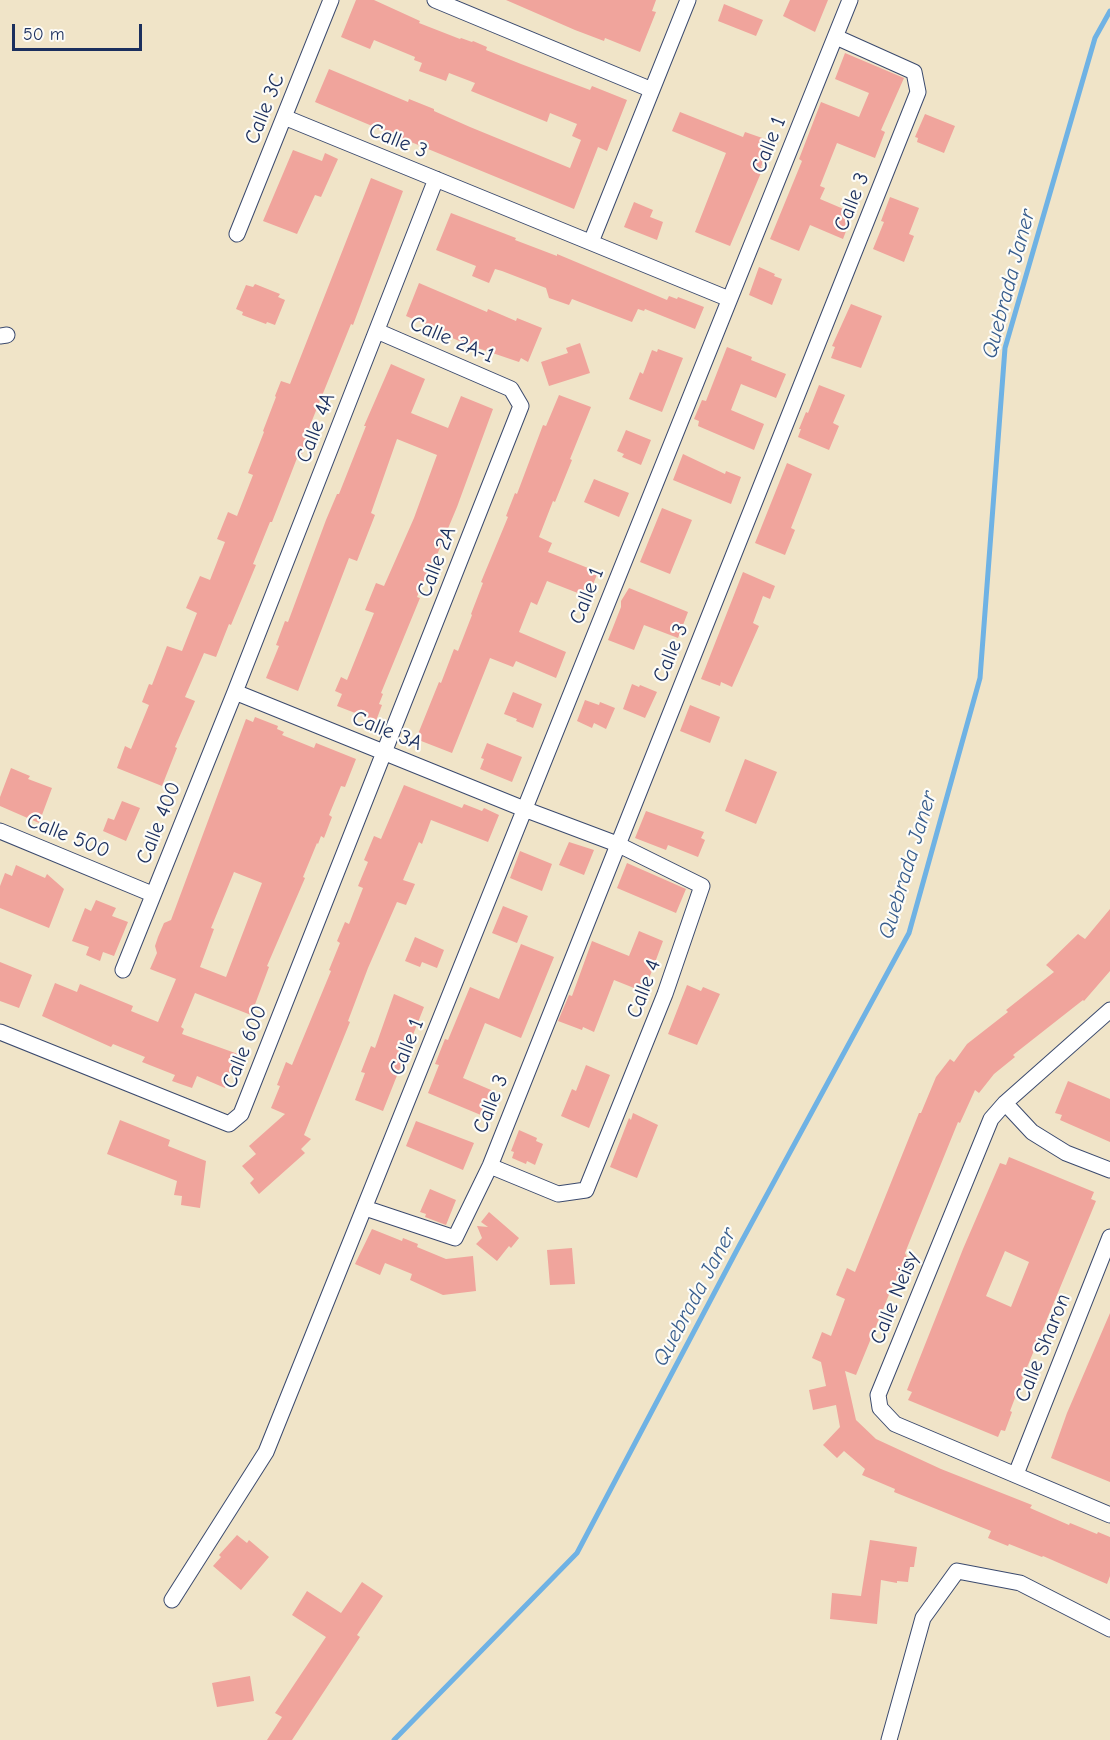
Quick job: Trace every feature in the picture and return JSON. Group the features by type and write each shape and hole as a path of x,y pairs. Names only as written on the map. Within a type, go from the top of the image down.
{"street":[{"name":"Calle 3C","path":"237,234 331,0"},
{"path":"435,0 652,90"},
{"path":"591,242 688,0"},
{"name":"Calle 1","path":"172,1600 266,1452 850,0"},
{"name":"Calle 3","path":"365,1208 455,1238 490,1166 918,92 914,72 836,37"},
{"name":"Calle 3","path":"284,117 729,299"},
{"name":"Calle 4A","path":"235,692 436,179"},
{"name":"Calle 2A-1","path":"377,331 511,388"},
{"name":"Calle 2A","path":"384,753 521,406 511,388"},
{"name":"Calle 3A","path":"235,692 524,809"},
{"name":"Calle 400","path":"123,970 235,692"},
{"name":"Calle 600","path":"0,1032 229,1124 241,1114 384,753"},
{"name":"Calle 4","path":"490,1166 558,1194 586,1190 665,994 702,886 617,844 524,809"},
{"name":"Calle 500","path":"0,831 152,894"},
{"name":"Calle Neisy","path":"1110,1010 1005,1103 991,1119 878,1395 880,1408 895,1424 1110,1515"},
{"path":"1005,1103 1032,1132 1066,1153 1110,1170"},
{"name":"Calle Sharon","path":"1016,1474 1110,1237"},
{"path":"889,1740 923,1618 957,1571 1020,1583 1110,1629"}],"building":[{"path":"356,0 374,0 420,21 419,23 460,39 473,41 487,47 486,50 521,64 590,90 592,86 627,100 607,151 598,147 574,209 411,142 410,145 382,134 384,131 315,102 329,69 408,102 409,99 434,109 470,127 570,168 581,140 572,136 577,124 550,113 547,122 471,91 475,83 449,73 446,81 419,71 422,63 414,60 415,57 374,40 370,49 341,37"},
{"path":"506,0 656,0 652,11 656,12 640,52 605,38 604,41 575,30"},
{"path":"790,0 828,0 815,32 783,16"},
{"path":"724,4 763,20 756,36 718,21"},
{"path":"845,53 904,78 881,130 885,132 875,158 837,143 820,186 825,188 820,199 853,213 843,239 810,225 799,251 770,239 802,161 799,159 821,102 859,117 869,93 835,79"},
{"path":"680,112 743,137 745,132 771,141 761,167 763,168 730,246 695,232 726,153 672,131"},
{"path":"925,114 955,126 944,153 917,142 918,138 915,137"},
{"path":"293,150 322,161 325,153 338,159 321,197 315,195 297,234 263,221"},
{"path":"371,178 403,191 353,325 351,324 309,428 312,429 302,454 299,453 272,522 270,522 253,564 256,565 231,625 229,624 216,657 204,653 185,697 195,701 175,747 177,748 162,786 117,768 125,746 131,749 149,705 142,702 149,684 152,685 167,646 182,651 197,613 186,608 200,576 210,580 225,542 217,539 228,512 237,516 253,475 248,473 275,396 281,381 290,384"},
{"path":"890,197 919,208 909,234 914,236 904,262 873,249 884,222 881,221"},
{"path":"634,202 653,210 650,217 663,222 657,240 624,227"},
{"path":"451,213 667,300 669,296 677,299 678,297 704,307 695,329 645,309 644,311 638,309 632,322 572,299 569,305 549,298 546,288 495,269 489,283 472,276 476,266 436,250"},
{"path":"759,267 782,279 772,305 749,295"},
{"path":"419,283 487,312 488,309 516,321 517,318 542,328 528,362 521,358 519,362 466,344 406,316"},
{"path":"255,284 280,294 278,297 285,300 275,325 242,315 243,312 236,309 246,285 253,287"},
{"path":"851,304 882,316 861,368 831,358 835,347 832,346"},
{"path":"580,343 590,373 549,386 541,362 568,353 566,348"},
{"path":"727,347 752,357 751,360 786,374 776,398 741,384 731,410 764,424 754,450 698,426 699,421 694,419 702,400 706,401"},
{"path":"658,349 683,358 662,412 629,399 640,372 643,374 652,350 657,352"},
{"path":"391,364 425,379 411,413 448,428 461,396 493,409 457,507 417,597 420,598 381,693 383,694 379,704 382,705 376,721 337,706 342,694 335,691 341,677 347,680 374,613 365,610 376,583 384,586 414,518 437,455 397,439 371,513 375,515 357,561 349,558 298,691 266,678 279,646 276,645 285,621 288,622 326,520 339,494 366,426 364,426"},
{"path":"819,385 845,395 833,423 839,426 829,450 798,437 801,429 799,429"},
{"path":"559,395 591,407 570,459 572,460 539,537 552,543 548,552 598,572 588,597 547,581 537,605 531,602 519,632 566,652 556,678 516,661 513,667 490,658 452,753 416,739 454,649 458,651 515,493 517,494 543,425 546,426"},
{"path":"626,430 651,440 641,465 622,457 624,454 617,451"},
{"path":"683,454 725,474 726,471 741,477 731,504 673,480"},
{"path":"787,463 812,474 791,528 795,530 785,555 755,543"},
{"path":"594,479 629,493 619,517 584,502"},
{"path":"662,508 692,520 670,574 640,562"},
{"path":"743,572 775,586 770,599 763,596 753,623 759,626 732,687 721,682 720,686 701,679"},
{"path":"629,588 688,612 678,638 644,625 634,650 608,640 621,607 621,601"},
{"path":"632,684 657,692 645,718 623,709"},
{"path":"513,692 542,704 533,728 504,714"},
{"path":"585,700 599,705 600,702 615,708 606,729 594,723 592,728 577,721"},
{"path":"690,705 720,717 710,743 680,731"},
{"path":"255,717 278,726 277,729 284,732 282,735 314,748 316,743 356,759 345,787 341,786 329,815 332,817 324,838 321,836 317,843 303,877 305,878 267,966 269,967 251,1015 195,993 181,1027 184,1029 182,1034 238,1054 236,1061 240,1062 235,1075 230,1073 225,1088 197,1076 192,1088 172,1081 175,1075 142,1062 145,1057 113,1044 111,1047 42,1016 55,983 77,992 80,984 133,1006 131,1011 158,1022 176,979 150,969 157,953 155,946 164,923 171,920 246,719 253,722","holes":["234,872 262,883 226,977 200,967 214,929 211,928"]},
{"path":"487,743 522,757 512,782 480,769 484,759 481,758"},
{"path":"745,759 777,772 756,824 725,811"},
{"path":"11,768 30,776 28,779 52,788 39,823 0,806 0,797"},
{"path":"404,785 462,808 464,804 482,811 484,808 499,815 488,842 431,820 422,844 419,842 403,880 415,884 406,905 397,902 368,968 348,1021 350,1022 304,1135 311,1139 301,1149 305,1153 259,1194 250,1183 254,1179 242,1166 256,1154 249,1146 285,1114 271,1108 280,1086 277,1085 286,1062 292,1065 331,971 329,970 340,943 337,941 345,922 349,924 363,888 358,886 368,862 364,860 374,836 381,839"},
{"path":"122,801 140,808 126,841 103,831 108,818 114,820"},
{"path":"646,811 704,832 701,838 705,840 698,857 668,845 666,850 635,838"},
{"path":"569,842 594,850 584,875 559,865"},
{"path":"520,851 552,864 542,891 510,878"},
{"path":"627,863 686,889 676,913 617,888"},
{"path":"16,865 45,878 47,874 64,889 49,928 0,908 0,886 5,873 12,876"},
{"path":"96,900 116,908 112,916 128,922 114,956 103,952 100,961 86,955 89,947 72,941 85,908 91,911"},
{"path":"503,906 528,916 517,943 492,933"},
{"path":"1110,909 1110,971 1084,1001 1013,1055 1015,1057 994,1074 979,1093 975,1090 960,1123 958,1122 905,1253 907,1257 897,1281 895,1280 856,1375 845,1371 856,1420 876,1439 941,1469 1032,1505 1030,1508 1069,1525 1070,1523 1110,1537 1110,1576 1107,1584 1043,1556 988,1538 991,1531 894,1492 895,1489 862,1475 865,1469 844,1451 837,1458 823,1445 840,1427 836,1405 813,1410 809,1390 826,1386 821,1362 812,1358 822,1332 831,1336 845,1299 836,1295 847,1268 855,1272 919,1113 921,1113 936,1077 950,1059 954,1062 967,1044 1054,972 1046,965 1078,934 1085,939"},
{"path":"639,931 663,941 644,992 614,980 594,1032 558,1021 569,995 572,996 592,941 629,956"},
{"path":"415,937 444,950 437,968 422,962 420,967 405,961"},
{"path":"521,944 554,957 521,1038 485,1023 463,1078 498,1093 488,1118 428,1093 439,1065 435,1064 445,1039 448,1040 470,987 499,999"},
{"path":"0,962 32,975 19,1008 0,1001"},
{"path":"687,985 701,991 703,987 720,994 697,1045 668,1034"},
{"path":"394,994 424,1007 383,1111 355,1100 365,1073 361,1072 371,1046 375,1048"},
{"path":"586,1065 610,1075 589,1128 561,1116 572,1089 576,1091"},
{"path":"1068,1081 1110,1099 1110,1142 1060,1120 1062,1115 1055,1113"},
{"path":"633,1113 658,1125 637,1178 610,1167"},
{"path":"120,1120 170,1140 168,1146 206,1161 200,1208 181,1205 182,1196 174,1195 177,1181 107,1154"},
{"path":"416,1121 474,1143 463,1170 406,1146"},
{"path":"519,1130 537,1138 536,1141 543,1144 535,1165 512,1158 514,1152 511,1151"},
{"path":"1009,1157 1094,1192 1091,1199 1096,1201 1023,1377 1005,1431 1001,1430 998,1437 908,1400 912,1392 907,1390 1000,1163 1006,1165","holes":["1005,1251 1029,1262 1011,1307 986,1296"]},
{"path":"430,1189 456,1200 446,1225 425,1217 426,1214 420,1212"},
{"path":"489,1212 519,1238 497,1261 476,1244 482,1238 477,1226 488,1227 481,1222"},
{"path":"372,1229 402,1241 403,1238 418,1244 417,1247 446,1259 473,1256 476,1291 443,1295 410,1280 412,1274 385,1263 380,1275 355,1264"},
{"path":"572,1248 575,1284 550,1285 547,1250"},
{"path":"1110,1313 1110,1482 1051,1458 1067,1413"},
{"path":"237,1535 247,1543 249,1540 269,1557 241,1590 213,1566 221,1557 219,1555"},
{"path":"870,1540 917,1547 914,1567 910,1567 908,1582 897,1581 897,1583 881,1580 877,1624 830,1619 832,1593 861,1596"},
{"path":"362,1582 383,1596 357,1635 360,1637 292,1740 267,1740 282,1717 275,1713 326,1637 292,1615 307,1591 341,1613"},
{"path":"250,1676 254,1701 217,1707 212,1683"}],"waterway":[{"name":"Quebrada Janer","path":"394,1740 577,1553 738,1248 909,933 980,678 1005,348 1095,38 1110,11"}]}
